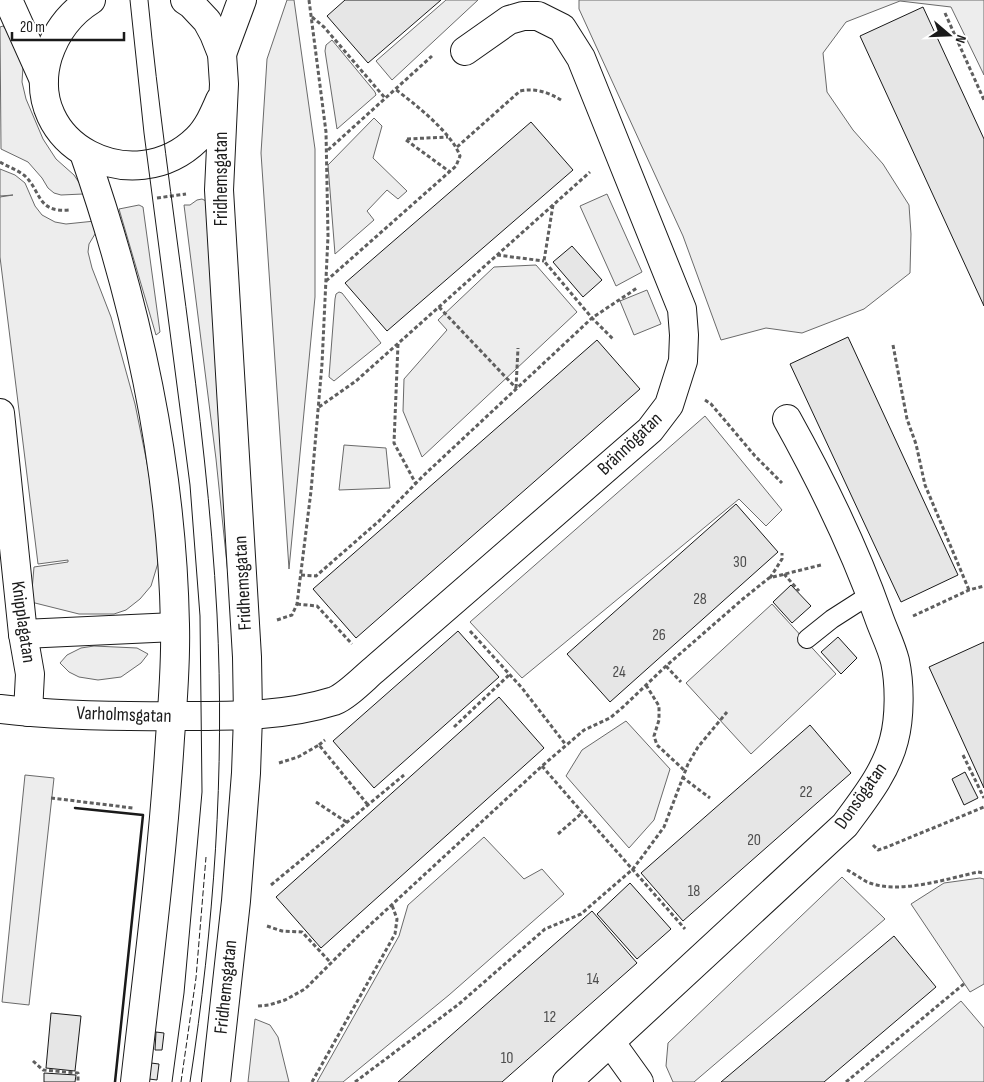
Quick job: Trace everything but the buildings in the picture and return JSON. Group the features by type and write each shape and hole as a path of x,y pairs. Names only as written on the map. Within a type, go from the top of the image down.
{"main road":[{"path":"8,0 44,80"},
{"name":"Fridhemsgatan","path":"92,0 71,15 56,35 46,65 44,80 50,116 71,144 84,153 114,164 127,165 148,164 167,159 198,138 210,122 224,84"},
{"name":"Fridhemsgatan","path":"185,0 207,22 222,54 224,84 219,190 247,657 248,716 246,773 236,901 216,1082"},
{"path":"222,54 242,0"},
{"name":"Brännögatan","path":"248,716 292,711 336,700 376,668 650,430 669,405 683,361 684,335 682,310 581,58 562,28 538,16 523,16 509,20 465,51"},
{"name":"Fridhemsgatan","path":"84,153 102,204 118,260 147,375 163,465 171,534 175,627 172,716 165,812 135,1082"},
{"name":"Knipplagatan","path":"0,413 4,504 30,674 28,712"},
{"name":"Donsögatan","path":"567,1082 845,825 885,766 894,740 899,706 895,661 871,594 856,559 814,468 787,419"},
{"path":"23,634 175,627"},
{"name":"Varholmsgatan","path":"0,709 28,712 248,716"},
{"path":"610,1043 639,1082"}],"lane":[{"path":"807,639 832,619 871,594"}],"path":[{"path":"268,622 292,615 297,604 319,408 322,364 328,236 327,151 310,1"},
{"path":"945,13 984,100"},
{"path":"311,16 324,27 385,98"},
{"path":"327,151 437,51 465,51"},
{"path":"325,282 450,172 456,166 460,156 457,147 448,137 417,106 395,89"},
{"path":"457,147 520,91 530,89 542,91 565,102"},
{"path":"448,137 406,140 450,172"},
{"path":"319,408 356,381 599,164 618,150"},
{"path":"544,261 553,205"},
{"path":"496,255 544,261 613,340"},
{"path":"301,575 316,576 379,521 516,388 592,318 643,284"},
{"path":"439,307 516,388"},
{"path":"398,344 394,443 416,484"},
{"path":"893,345 907,418 916,444 925,485 969,590"},
{"path":"516,388 518,348"},
{"path":"711,404 784,486"},
{"path":"250,1006 269,1005 285,1000 305,989 392,905 542,766 584,730 610,718 666,666 769,578 782,559 782,553"},
{"path":"769,578 813,568 828,562"},
{"path":"784,574 799,591"},
{"path":"910,617 969,590 984,586"},
{"path":"297,604 317,606 376,668"},
{"path":"466,625 510,674 566,745"},
{"path":"666,666 681,682"},
{"path":"454,727 510,674"},
{"path":"646,685 659,706 659,720 654,736 657,745 684,770"},
{"path":"355,1082 459,1004 545,929 581,914 633,869 664,827 684,770 698,747 726,712"},
{"path":"275,765 298,757 319,745 368,805"},
{"path":"963,755 984,798"},
{"path":"542,766 706,954"},
{"path":"265,890 404,775"},
{"path":"682,777 710,798"},
{"path":"51,798 139,809"},
{"path":"316,802 348,823"},
{"path":"870,842 878,850 984,807"},
{"path":"558,834 582,813"},
{"path":"844,868 867,882 884,886 909,886 978,872 984,873"},
{"path":"312,1082 395,934 397,920 392,905"},
{"path":"266,926 282,931 302,932 331,963"},
{"path":"846,1082 965,983"},
{"path":"33,1061 43,1070 78,1073 78,1082"}],"shaded area":[{"path":"287,0 294,0 315,149 315,297 289,569 261,153 267,59"},
{"path":"446,0 478,0 392,80 376,61"},
{"path":"579,0 984,0 984,75 951,7 900,1 846,22 823,53 827,92 853,130 883,164 909,205 911,234 910,273 864,309 802,333 766,328 721,340 683,236 579,9"},
{"path":"3,26 13,38 23,67 22,82 26,99 43,139 56,159 74,175 80,184 83,194 61,195 54,193 28,162 1,149 0,27"},
{"path":"332,40 376,95 337,129 325,51 326,45"},
{"path":"374,118 382,126 373,158 407,191 398,199 387,190 367,211 374,220 335,254 328,165"},
{"path":"0,169 15,175 25,183 35,206 42,215 55,222 66,224 95,221 98,229 89,244 88,252 92,268 111,317 135,404 148,468 160,547 158,563 151,586 140,599 126,610 114,614 79,614 31,602 34,567 68,562 68,560 38,564 0,257 0,197 13,195 0,196"},
{"path":"607,194 642,272 616,286 580,206"},
{"path":"202,199 206,201 231,603 216,459 184,205 190,205"},
{"path":"139,205 143,207 160,332 156,335 119,209"},
{"path":"536,265 577,312 422,457 403,411 404,379 447,330 438,320 494,267"},
{"path":"647,290 661,324 634,335 620,301"},
{"path":"342,293 381,343 334,381 329,377 335,299 336,294"},
{"path":"705,416 782,510 766,526 739,499 522,678 470,622"},
{"path":"344,445 386,448 390,488 339,490"},
{"path":"772,604 836,674 751,754 686,683"},
{"path":"94,646 137,648 148,654 141,663 121,677 98,680 79,677 69,672 60,663 67,655 81,648"},
{"path":"626,721 670,769 654,820 629,848 566,776 582,750"},
{"path":"25,775 54,778 29,1005 2,1002"},
{"path":"484,837 524,879 542,869 564,894 449,995 343,1082 317,1082 399,936 408,905"},
{"path":"842,877 885,919 694,1082 673,1082 666,1066 668,1043"},
{"path":"984,879 984,984 970,992 911,904 944,883"},
{"path":"961,1001 984,1028 984,1082 864,1082"},
{"path":"255,1019 270,1025 278,1037 289,1082 248,1082"}],"tram line":[{"path":"130,0 144,133 190,485 200,616 202,792 184,993 172,1082"},
{"path":"148,0 156,77 196,383 212,537 217,614 220,732 215,849 205,965 190,1082"}],"fence":[{"path":"181,1082 196,978 206,857"}],"wall":[{"path":"75,808 143,815 115,1082"}]}
